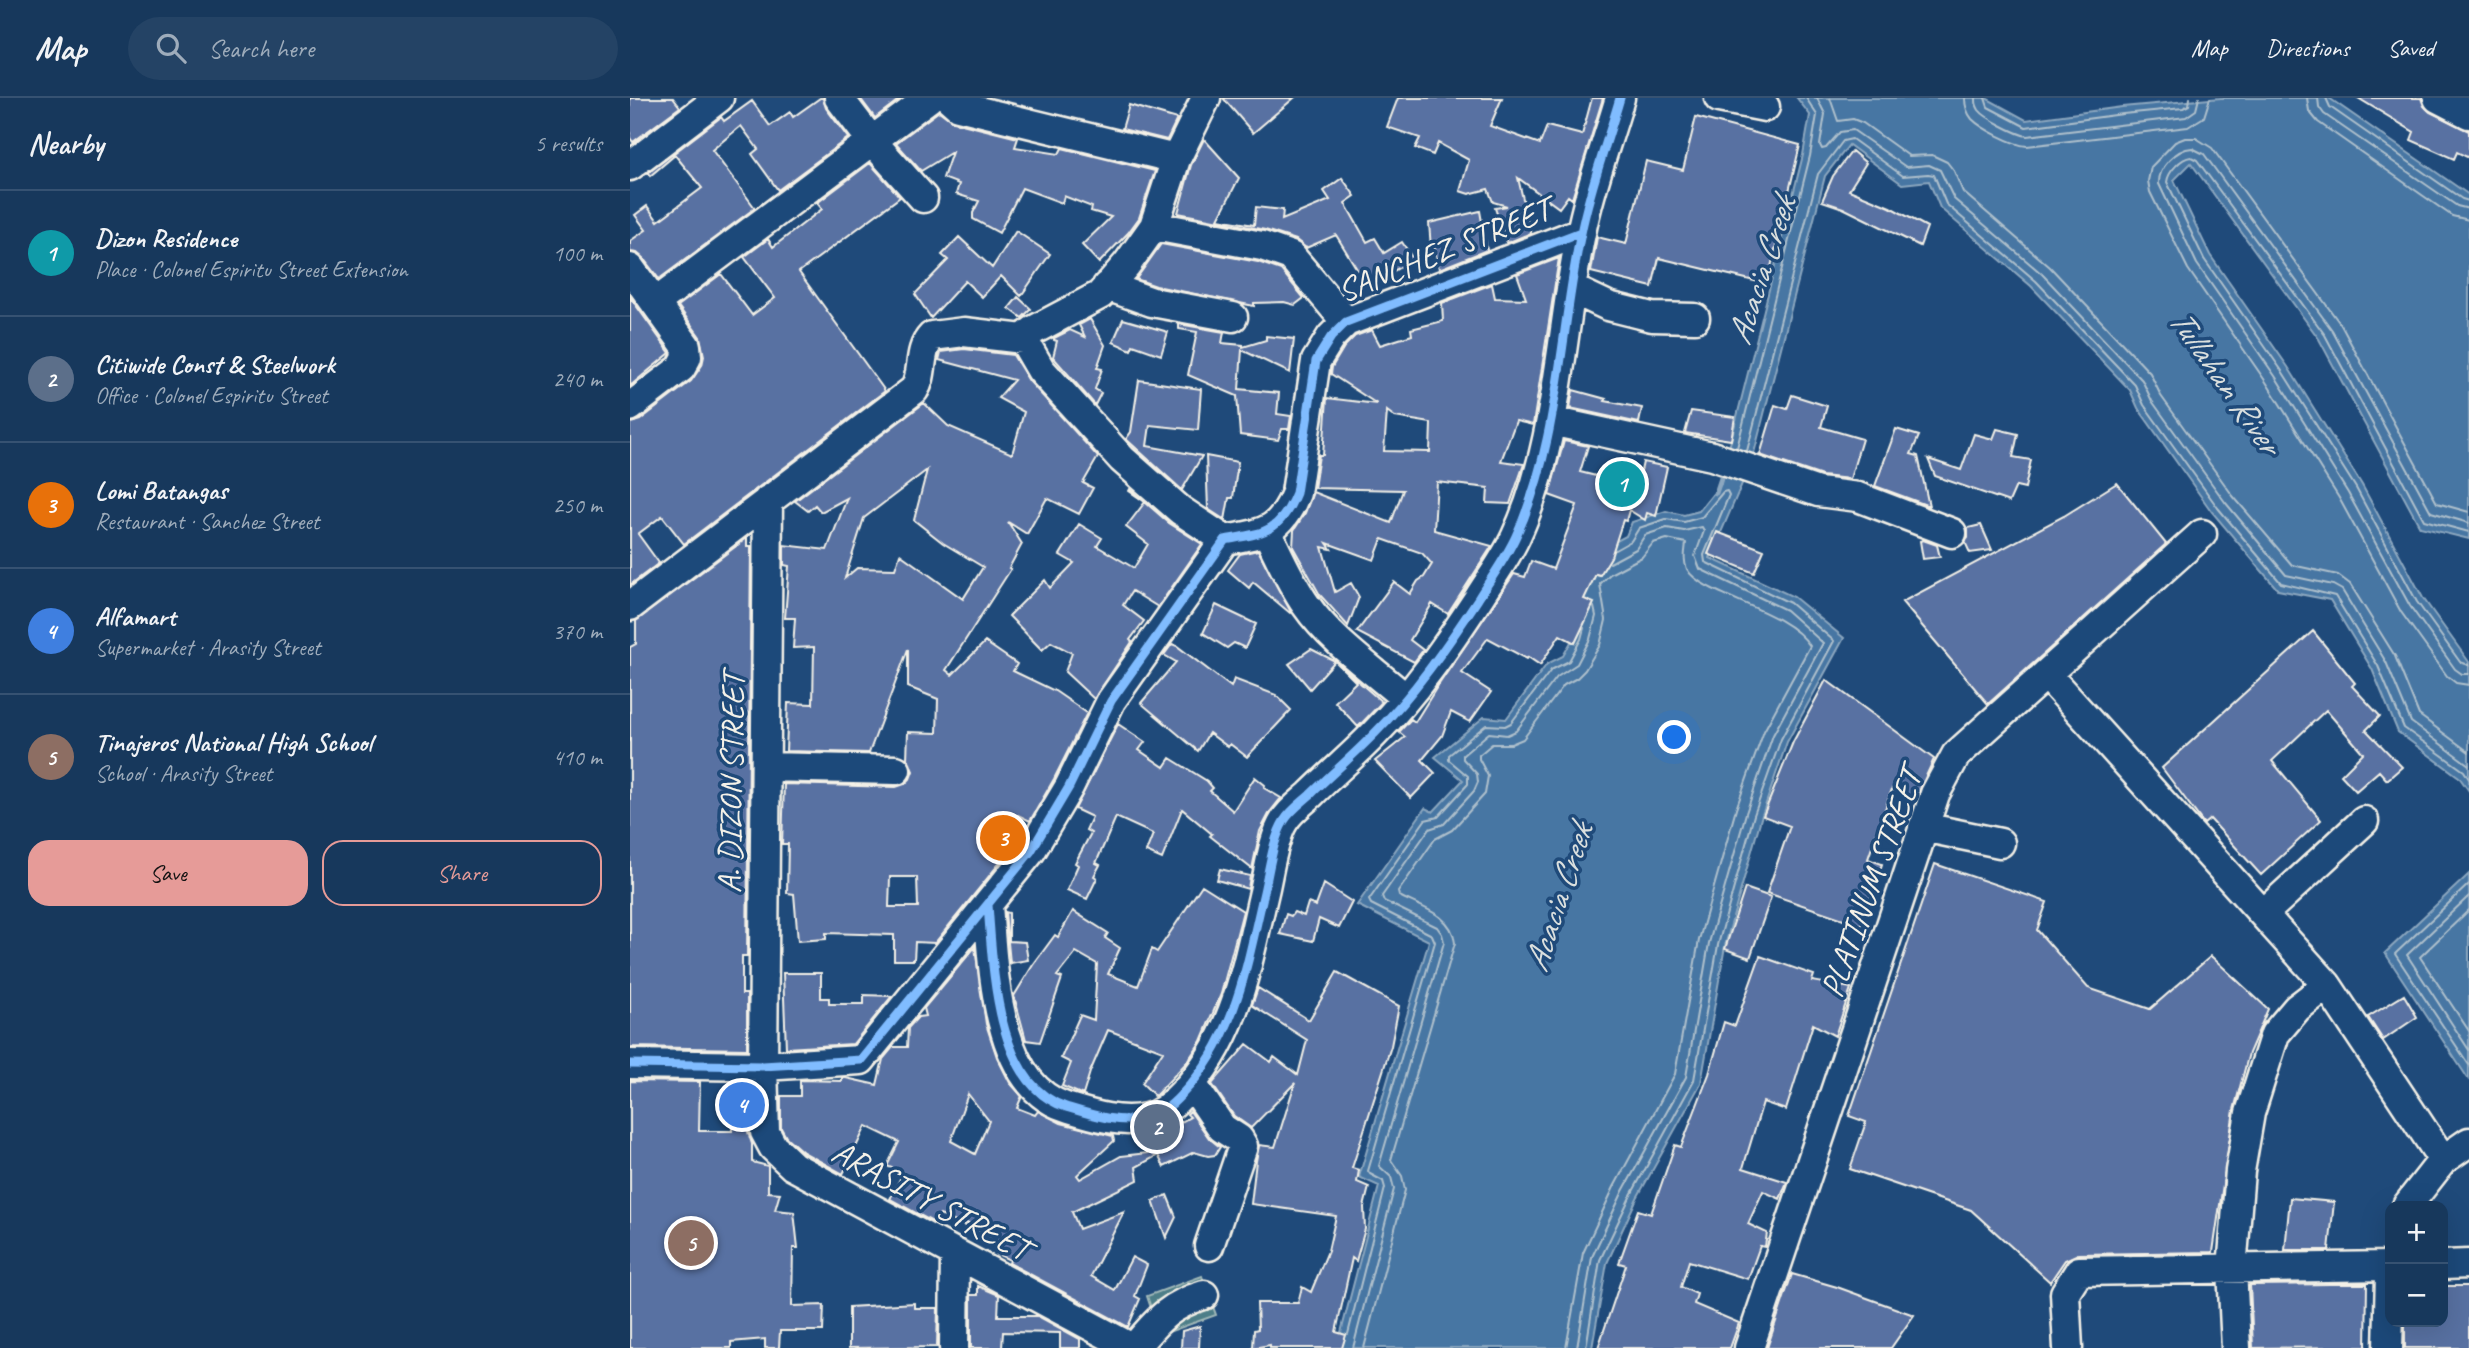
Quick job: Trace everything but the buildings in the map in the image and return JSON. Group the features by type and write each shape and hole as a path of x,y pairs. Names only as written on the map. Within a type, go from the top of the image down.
{"street":[{"path":"630,166 719,98"},
{"path":"839,98 871,140 923,198"},
{"path":"655,303 929,98"},
{"path":"949,98 958,106 1176,159"},
{"path":"630,606 914,390 919,383 924,347 932,336 964,332 1023,338 1100,295 1127,264 1154,226 1176,159 1206,98"},
{"name":"SANCHEZ STREET","path":"1267,532 1289,512 1296,494 1316,361 1331,337 1346,323 1581,232 1620,98"},
{"path":"1719,98 1765,107"},
{"path":"2438,98 2469,114"},
{"path":"1154,226 1262,246 1291,256 1346,323"},
{"path":"988,905 995,979 1011,1049 1022,1071 1038,1091 1057,1104 1111,1118 1131,1120 1155,1116 1192,1084 1215,1052 1234,1012 1282,823 1376,733 1405,698 1455,634 1503,561 1516,536 1530,502 1551,421 1581,232"},
{"path":"630,268 686,346 687,357 681,368 630,407"},
{"path":"1107,286 1152,302 1233,317"},
{"path":"1572,289 1608,306 1652,317 1695,318"},
{"path":"1023,338 1041,370 1122,458 1180,510 1225,540"},
{"path":"1551,421 1712,456 1818,492 1858,497 1952,533"},
{"name":"A. DIZON STREET","path":"763,1066 768,500"},
{"path":"630,1065 763,1066 861,1060 1031,851 1069,787 1111,701 1225,540 1267,532 1306,606 1333,636 1405,698"},
{"name":"PLATINUM STREET","path":"1749,1348 1923,827 1935,794 1956,755 2202,534"},
{"path":"2046,674 2327,985 2443,1160"},
{"path":"766,768 896,770"},
{"path":"2263,915 2364,821"},
{"path":"1923,827 2000,843"},
{"path":"2236,1348 2232,1269 2240,1171 2248,1125 2275,1034 2297,1008 2327,985"},
{"name":"ARASITY STREET","path":"763,1066 765,1132 780,1154 793,1166 1133,1348"},
{"path":"1192,1084 1222,1128 1243,1146 1209,1246"},
{"path":"2411,1201 2443,1160 2469,1142"},
{"path":"954,1348 955,1253"},
{"path":"2448,1265 2469,1264"},
{"path":"2068,1348 2065,1293 2079,1271 2385,1266"},
{"path":"1133,1348 1173,1308 1183,1301 1204,1295"},
{"path":"2388,1348 2389,1327"}],"green space":[{"path":"1202,1276 1216,1315 1160,1335 1147,1296"}],"water":[{"name":"Tullahan River","path":"1797,98 1986,98 2026,120 2122,107 2221,98 2329,98 2469,195 2469,539 2420,527 2319,339 2191,163 2174,180 2210,255 2288,367 2362,485 2423,598 2469,662 2469,791 2459,777 2398,732 2372,669 2330,600 2278,590 2212,512 2138,408 2130,390 2031,286 1940,208 1929,181 1902,184 1849,145 1825,176 1752,461 1727,456 1803,155 1810,115"},
{"path":"1724,465 1747,472 1710,558 1794,597 1844,638 1787,742 1761,818 1725,946 1701,1083 1637,1198 1607,1263 1592,1348 1337,1348 1379,1186 1359,1177 1429,941 1357,905 1425,808 1433,812 1463,780 1435,757 1484,717 1506,719 1547,664 1563,656 1575,635 1594,553 1626,536 1632,522 1666,511 1684,515 1699,511 1721,484"},
{"path":"2469,874 2469,1080 2385,953"}],"waterway":[{"name":"Acacia Creek","path":"1716,493 1724,469"}],"cycle path":[{"path":"988,905 992,959 1002,1021 1011,1050 1025,1075 1042,1095 1076,1110 1126,1120 1151,1117 1174,1102 1200,1072 1215,1049 1237,999 1252,946 1274,845 1284,821 1292,810 1389,719 1416,686 1478,599 1516,536 1541,464 1557,387 1581,233 1620,98"},
{"path":"630,1064 763,1066 861,1060 1031,851 1069,787 1111,701 1225,540 1260,533 1277,524 1284,516 1296,493 1316,361 1331,337 1346,322 1581,232"}],"place":[{"name":"Dizon Residence","path":"1622,484"},
{"name":"Lomi Batangas","path":"1003,838"},
{"name":"Alfamart","path":"742,1105"},
{"name":"Citiwide Const & Steelwork","path":"1157,1127"},
{"name":"Tinajeros National High School","path":"691,1243"}]}
